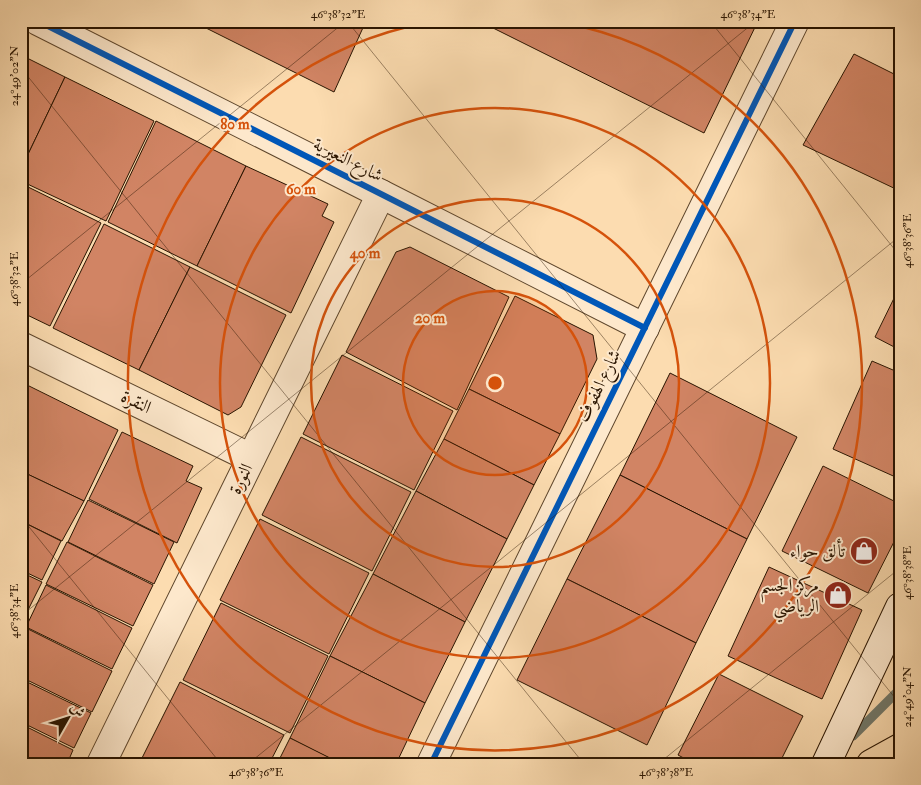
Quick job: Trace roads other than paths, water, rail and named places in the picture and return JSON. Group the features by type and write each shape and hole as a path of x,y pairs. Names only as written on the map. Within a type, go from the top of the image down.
{"main road":[{"path":"871,764 900,748"}],"street":[{"name":"شارع النعيرية","path":"38,21 645,328"},
{"name":"شارع الهفوف","path":"430,764 795,21"},
{"name":"النورة","path":"100,764 382,194"},
{"name":"النقرة","path":"21,346 251,458"},
{"path":"826,764 900,607"}],"waterway":[{"path":"853,736 900,689"}],"place":[{"name":"تألق حواء","path":"864,551"},
{"name":"مركز الجسم الرياضي","path":"838,595"}]}
